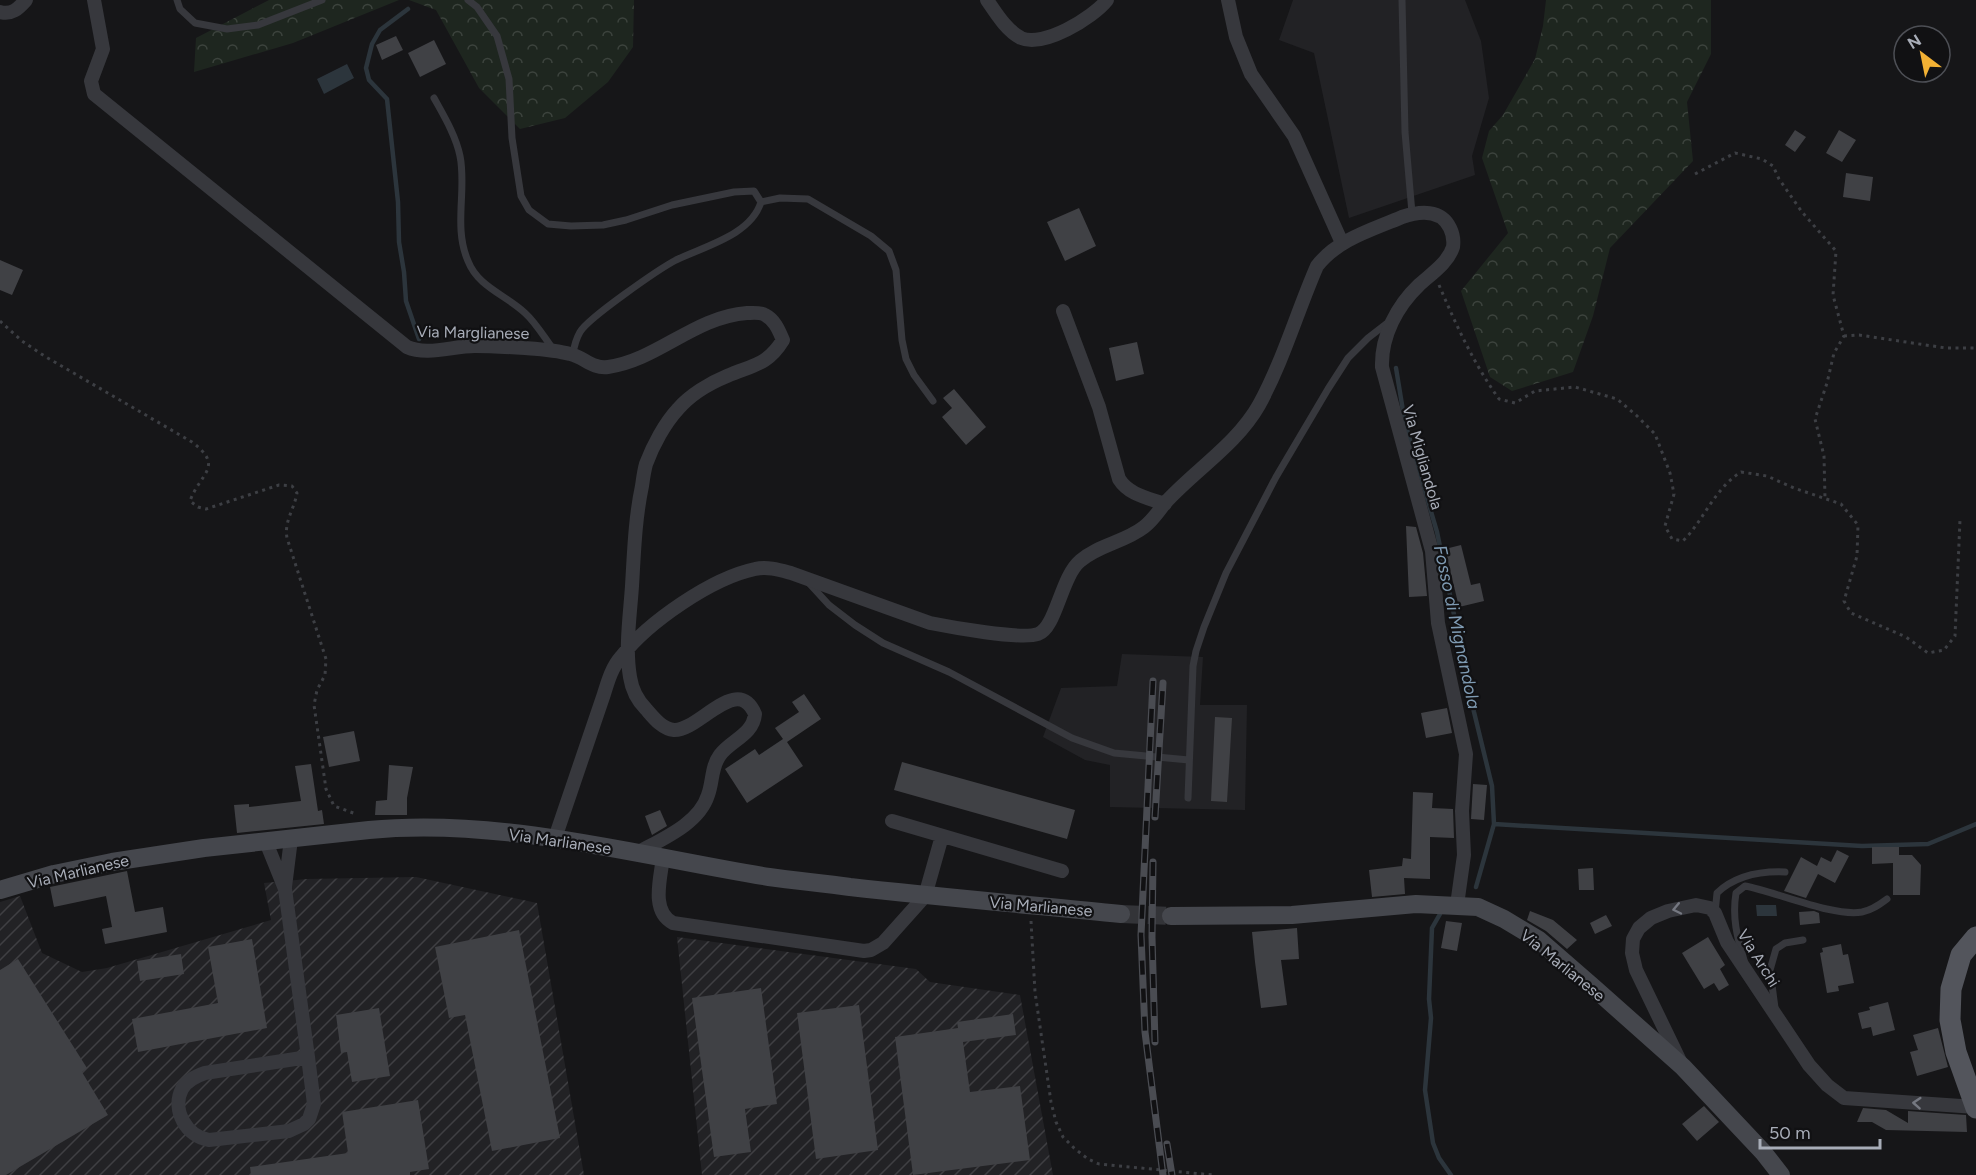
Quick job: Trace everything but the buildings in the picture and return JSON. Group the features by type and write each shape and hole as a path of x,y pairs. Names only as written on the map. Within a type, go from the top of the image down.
{"main road":[{"path":"1976,937 1961,955 1951,989 1950,1020 1956,1052 1976,1108"}],"street":[{"path":"0,12 7,14 15,11 26,0"},
{"name":"Via Marglianese","path":"94,0 103,49 91,81 94,94 399,342 417,350 474,346 527,348 573,354 601,368 637,358 710,321 730,314 765,314 777,326 783,340 775,354 757,365 726,376 698,392 679,408 665,426 646,465 639,500 628,649 629,674 634,693 643,706 667,728 679,729 724,703 734,700 741,699 748,703 755,714 752,727 720,755 715,764 708,796 695,816 665,838 638,853"},
{"path":"987,0 1013,32 1025,39 1033,40 1043,39 1077,24 1095,12 1107,0"},
{"path":"1228,0 1236,37 1247,65 1264,94 1294,136 1342,243"},
{"path":"555,838 611,674 620,658 677,607 698,593 731,577 757,568 775,569 804,577 930,623 1033,636 1041,633 1046,629 1071,571 1079,561 1092,552 1142,529 1152,521 1165,504 1242,428 1257,407 1274,374 1317,266 1342,243 1412,213"},
{"name":"Via Migliandola","path":"1412,213 1437,214 1445,219 1454,237 1452,247 1447,258 1412,292 1393,319 1381,356 1382,367 1432,551 1438,623 1466,754 1462,811 1464,855 1458,905"},
{"path":"1063,311 1099,407 1119,479 1129,490 1165,504"},
{"path":"892,820 1062,872"},
{"name":"Via Marlianese","path":"2,890 54,874 103,863 204,848 401,827 441,827 555,838 772,877 925,896 1121,914"},
{"path":"663,858 659,901 665,917 673,923 859,951 871,950 883,944 925,896 942,836"},
{"path":"285,889 291,839"},
{"path":"266,842 285,889 308,1058 314,1104 309,1119 289,1131 209,1140 192,1134 185,1126 179,1098 187,1082 197,1075 308,1058"},
{"name":"Via Marlianese","path":"1171,916 1292,915 1416,904 1478,908 1504,919 1539,940 1683,1067 1763,1152 1781,1175"},
{"path":"1683,1067 1636,970 1632,953 1633,939 1639,928 1651,918 1668,911 1696,905 1710,908 1715,913"},
{"name":"Via Archi","path":"1715,913 1727,942 1809,1065 1827,1085 1844,1098 1976,1108"}],"lane":[{"path":"177,0 180,9 195,23 227,29 258,25 322,0"},
{"path":"468,0 477,7 497,36 509,79 512,138 521,196 529,210 548,224 603,225 672,205 734,192 754,190 761,202 758,212 748,224 712,245 674,261 592,318 580,331 573,354"},
{"path":"1402,0 1405,132 1412,213"},
{"path":"434,98 447,123 460,158 461,226 463,247 468,263 478,278 525,313 555,352"},
{"path":"761,202 780,198 808,199 871,236 889,251 896,270 902,340 906,358 918,382 933,400"},
{"path":"1188,798 1192,683 1196,651 1226,573 1276,477 1340,369 1368,338 1393,319"},
{"path":"804,577 829,605 883,643 949,672 1072,738 1114,753 1189,760"},
{"path":"1715,913 1717,893 1731,882 1759,873 1785,872"},
{"path":"1748,974 1736,932 1734,908 1736,893 1745,886 1827,909 1860,913 1874,909 1887,899"},
{"path":"1776,1014 1770,970 1776,949 1785,943 1803,940"}],"path":[{"path":"1695,174 1735,153 1762,159 1773,166 1779,179 1802,212 1836,251 1833,295 1844,336 1834,353 1815,419 1824,456 1825,498"},
{"path":"1433,273 1457,327 1499,399 1515,403 1535,391 1575,387 1617,399 1655,434 1670,473 1674,494 1665,526 1672,539 1683,541 1694,531 1705,510 1731,479 1741,472 1767,476 1841,504 1858,525 1857,556 1844,601 1851,613 1906,637 1928,653 1944,650 1955,636 1960,520"},
{"path":"0,321 22,341 45,357 204,451 209,462 207,474 190,501 198,507 206,509 221,505 279,485 292,486 297,494 285,529 326,659 325,675 317,690 314,705 326,789 334,806 356,814 369,830"},
{"path":"1844,336 1860,335 1946,348 1976,348"},
{"path":"1030,905 1038,1023 1051,1102 1063,1137 1088,1159 1099,1164 1213,1175"}],"shaded area":[{"path":"1293,0 1465,0 1481,41 1489,98 1472,156 1475,175 1349,218 1314,53 1279,40"},
{"path":"347,64 354,78 324,94 317,79"},
{"path":"1122,654 1203,657 1200,705 1247,705 1245,810 1110,807 1110,765 1085,760 1043,737 1061,688 1117,686"},
{"path":"416,877 537,903 584,1175 0,1175 0,902 20,896 42,953 82,972 107,968 271,920 264,883 307,879"},
{"path":"1756,905 1776,905 1777,916 1757,916"},
{"path":"677,937 916,969 930,982 1020,995 1053,1175 702,1175"}],"green space":[{"path":"269,0 399,0 293,43 194,72 196,38"},
{"path":"409,0 634,0 633,47 608,82 565,118 520,129 479,88 436,10"},
{"path":"1546,0 1711,0 1711,54 1687,102 1693,161 1610,248 1593,316 1573,372 1512,391 1490,377 1461,291 1508,233 1482,158 1489,131 1503,115 1535,59 1543,26"}],"waterway":[{"path":"408,9 380,30 372,44 366,68 369,80 387,99 406,301 419,339"},
{"name":"Fosso di Mignandola","path":"1396,368 1405,423 1437,532 1474,712 1492,786 1494,824 1476,887"},
{"path":"1494,824 1862,846 1928,844 1976,824"},
{"name":"Fosso di Mignandola","path":"1440,914 1432,928 1429,999 1431,1018 1425,1090 1433,1143 1439,1158 1451,1175"}],"tunnel":[{"path":"1121,914 1171,916"}],"railway":[{"path":"1153,681 1141,935 1145,1032 1163,1175"},
{"path":"1155,817 1163,683"},
{"path":"1153,862 1152,937 1155,1042"},
{"path":"1167,1144 1172,1175"}]}
